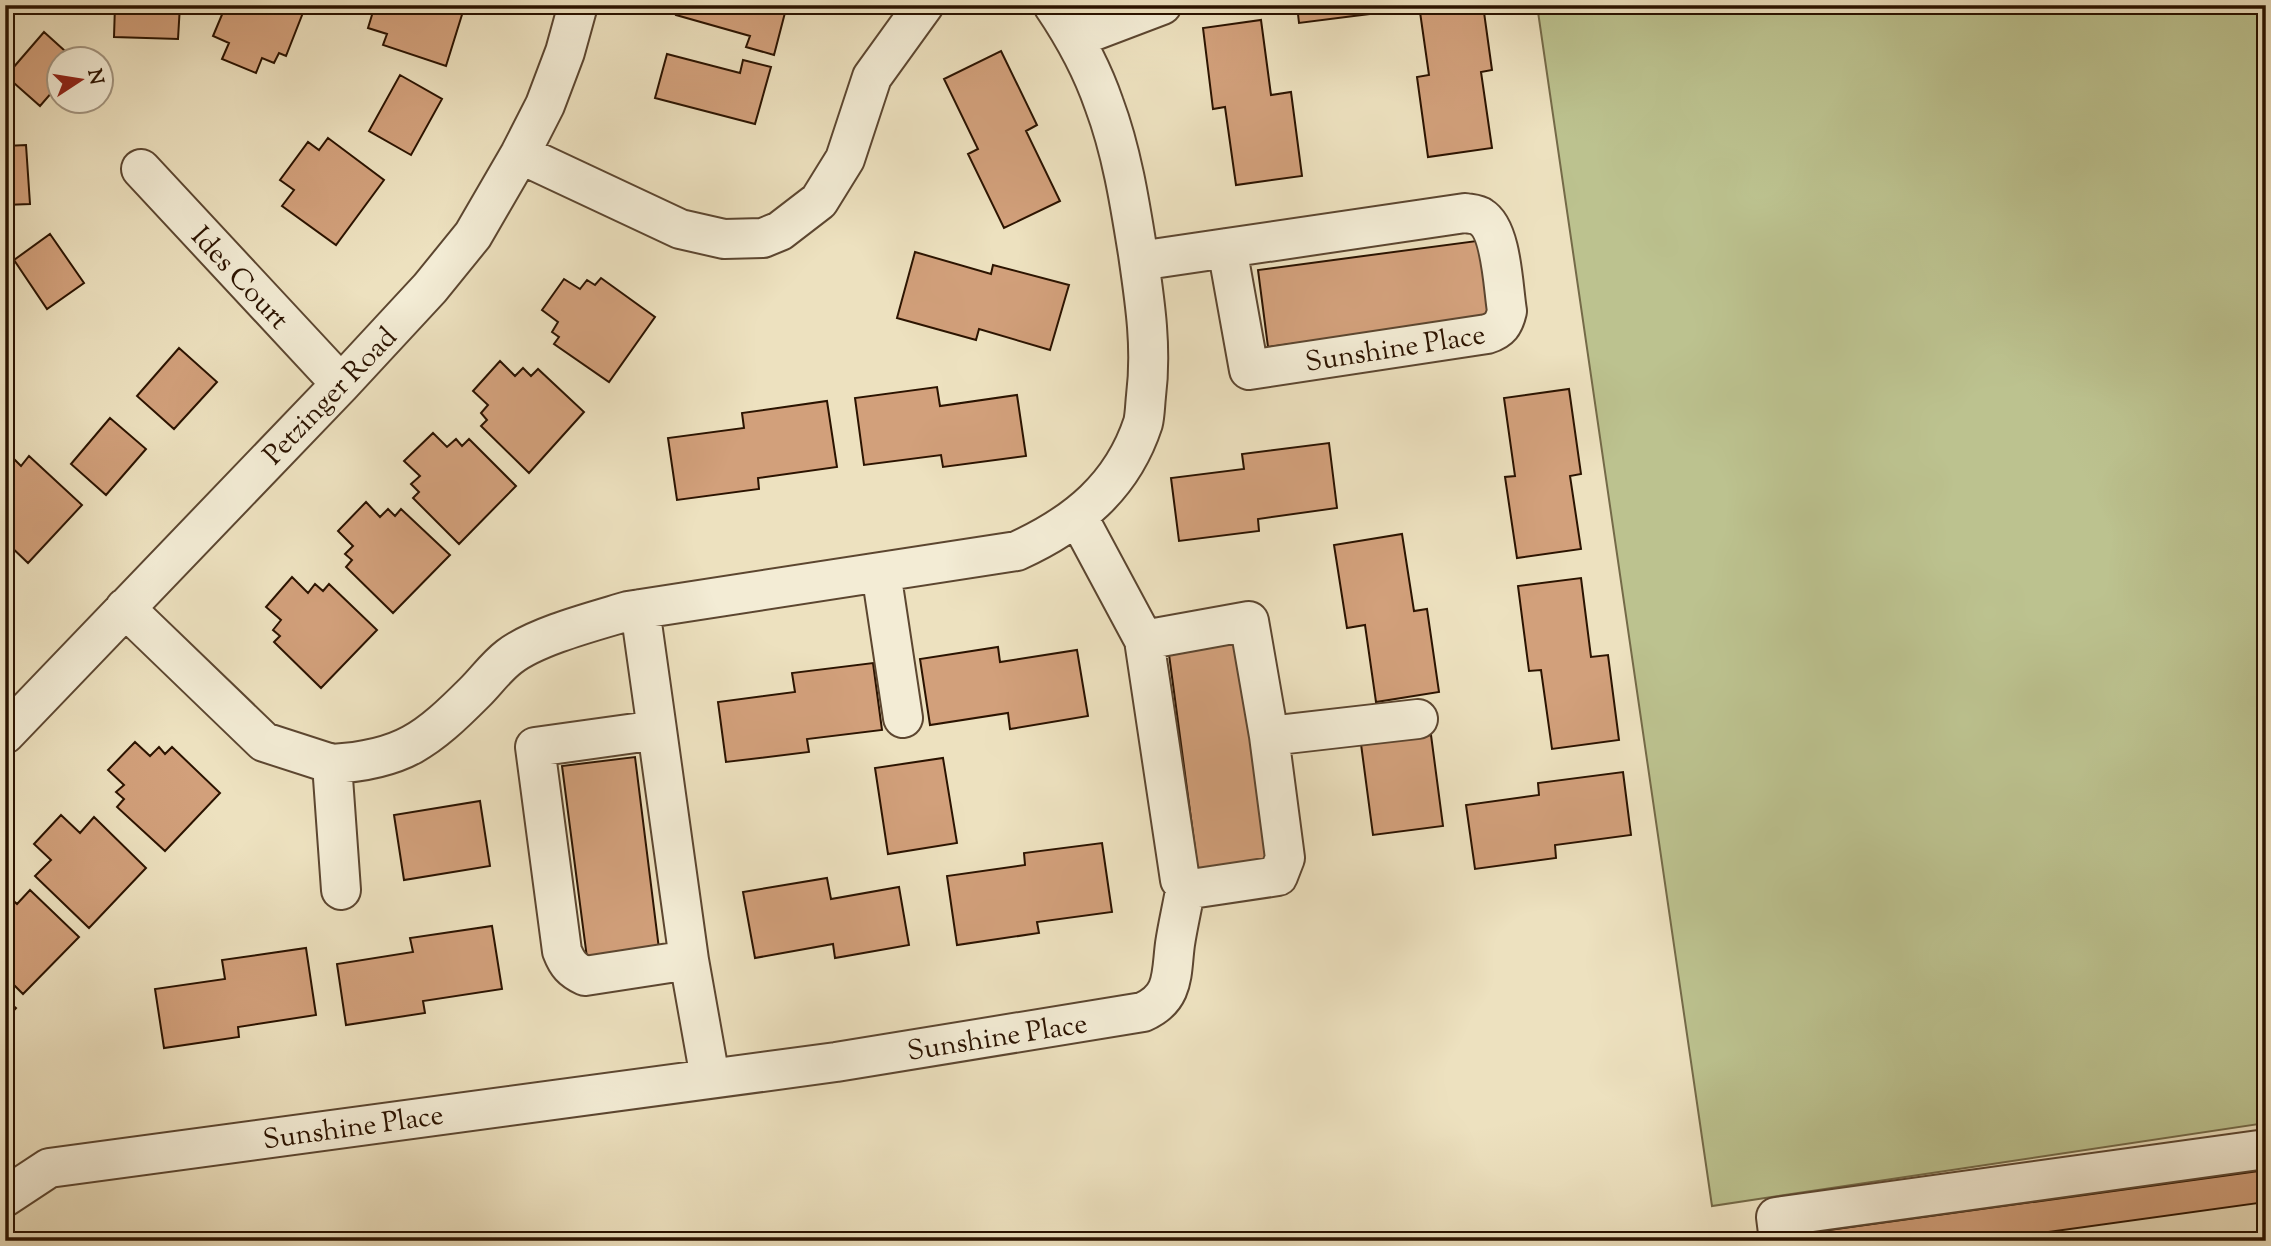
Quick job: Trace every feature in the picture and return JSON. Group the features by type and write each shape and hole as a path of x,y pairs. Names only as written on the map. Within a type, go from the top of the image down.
{"street":[{"name":"Petzinger Road","path":"5,734 341,384 430,288 473,235 545,105 565,52 578,5"},
{"path":"520,154 680,229 724,239 763,238 780,231 819,201 845,159 872,77 925,5"},
{"path":"125,608 264,742 332,765 364,762 393,754 425,738 510,657 549,637 628,611 1017,551 1049,537 1095,502 1124,464 1143,422 1149,376 1149,328 1127,184 1104,104 1075,38 1053,5"},
{"path":"1075,38 1161,5"},
{"name":"Ides Court","path":"141,169 341,384"},
{"name":"Sunshine Place","path":"1139,261 1227,248 1465,213 1480,216 1490,227 1496,241 1507,311 1505,322 1498,331 1487,334 1249,370 1227,248"},
{"name":"Sunshine Place","path":"5,1197 49,1168 836,1062 1157,1006 1173,980 1175,945 1186,885 1180,880 1144,640 1078,517"},
{"path":"881,572 902,718"},
{"path":"640,609 689,960 710,1078"},
{"path":"1144,640 1249,621 1269,736 1284,858 1278,876 1191,889 1186,885"},
{"path":"1269,736 1418,719"},
{"path":"657,730 535,747 562,951 566,961 584,976 689,960"},
{"path":"332,765 341,890"},
{"path":"1779,1241 1776,1217 2266,1149"}],"green space":[{"path":"1537,5 2266,5 2266,1123 1712,1206"}],"building":[{"path":"115,5 180,5 178,39 114,37"},
{"path":"226,5 306,5 286,56 279,53 274,63 262,58 256,73 222,59 229,43 213,36"},
{"path":"375,5 465,5 446,66 383,45 387,34 368,28"},
{"path":"679,5 787,5 774,55 746,47 750,36 676,15"},
{"path":"1297,5 1385,5 1385,12 1299,23"},
{"path":"1419,5 1483,5 1492,70 1481,72 1492,148 1428,157 1417,77 1429,75"},
{"path":"1261,20 1271,95 1291,92 1302,176 1236,185 1225,107 1213,109 1203,28"},
{"path":"44,32 60,46 46,46 46,99 40,106 6,76"},
{"path":"1001,51 1037,125 1026,131 1060,201 1004,228 968,154 978,149 944,79"},
{"path":"667,54 740,73 743,60 771,67 755,124 655,98"},
{"path":"400,75 442,99 411,155 369,131"},
{"path":"328,138 384,180 336,245 282,206 294,190 280,180 308,142 319,150"},
{"path":"26,145 30,204 5,205 5,146"},
{"path":"50,234 84,283 47,309 14,260"},
{"path":"1484,240 1494,317 1268,347 1258,270"},
{"path":"915,252 991,274 993,265 1069,285 1050,350 979,329 976,340 897,318"},
{"path":"601,278 655,317 609,382 554,344 559,337 552,332 558,322 542,310 564,279 580,289 587,280 595,285"},
{"path":"179,348 217,382 174,429 137,396"},
{"path":"500,361 515,376 523,368 531,376 538,369 584,412 529,473 481,426 487,420 481,413 488,405 473,391"},
{"path":"937,387 940,406 1017,395 1026,456 943,467 941,455 864,465 855,398"},
{"path":"1569,389 1581,474 1570,476 1581,549 1517,558 1505,477 1515,476 1504,398"},
{"path":"827,401 837,467 758,478 759,489 677,500 668,438 744,428 742,413"},
{"path":"110,418 146,449 106,495 71,464"},
{"path":"433,433 447,447 456,439 462,446 469,439 516,486 459,544 413,498 419,492 411,484 420,476 404,461"},
{"path":"1329,443 1337,508 1258,519 1259,531 1179,541 1171,478 1244,469 1242,454"},
{"path":"7,452 21,466 29,456 82,505 28,563 5,541"},
{"path":"366,502 380,517 388,509 395,516 401,509 450,555 393,613 346,567 352,560 345,554 353,546 338,531"},
{"path":"1402,534 1414,611 1427,609 1439,692 1376,702 1365,625 1347,628 1334,545"},
{"path":"292,577 308,593 315,584 323,591 329,584 377,630 321,688 274,642 280,636 273,630 281,620 266,607"},
{"path":"1581,578 1591,657 1608,655 1619,740 1552,749 1541,670 1529,671 1518,586"},
{"path":"1243,637 1274,861 1198,871 1168,647"},
{"path":"998,647 1000,662 1077,650 1088,716 1010,729 1008,713 930,725 920,659"},
{"path":"873,663 882,730 807,739 809,752 726,762 718,702 795,692 792,673"},
{"path":"1431,735 1443,826 1373,835 1361,744"},
{"path":"135,742 150,756 159,747 165,754 172,747 220,793 165,851 117,807 124,799 116,792 124,785 108,770"},
{"path":"635,757 659,949 587,958 562,766"},
{"path":"943,758 957,843 888,854 875,768"},
{"path":"1623,772 1631,835 1555,845 1556,858 1475,869 1466,805 1539,795 1538,783"},
{"path":"480,801 490,866 404,880 394,815"},
{"path":"61,815 80,833 94,817 146,868 89,928 35,876 51,860 34,844"},
{"path":"1102,843 1112,912 1037,922 1039,933 957,945 947,876 1025,865 1024,853"},
{"path":"827,878 831,899 899,887 909,945 835,958 833,944 755,958 743,892"},
{"path":"30,890 79,937 23,994 5,976 5,893 17,904"},
{"path":"492,926 502,989 423,1001 425,1013 346,1025 337,964 413,952 410,938"},
{"path":"306,948 316,1015 238,1027 239,1037 164,1048 155,989 225,979 222,960"},
{"path":"5,999 16,1008 5,1020"},
{"path":"2266,1170 2266,1202 1983,1241 1801,1241 1800,1234"},
{"path":"1674,1235 1675,1241 1637,1241"}]}
